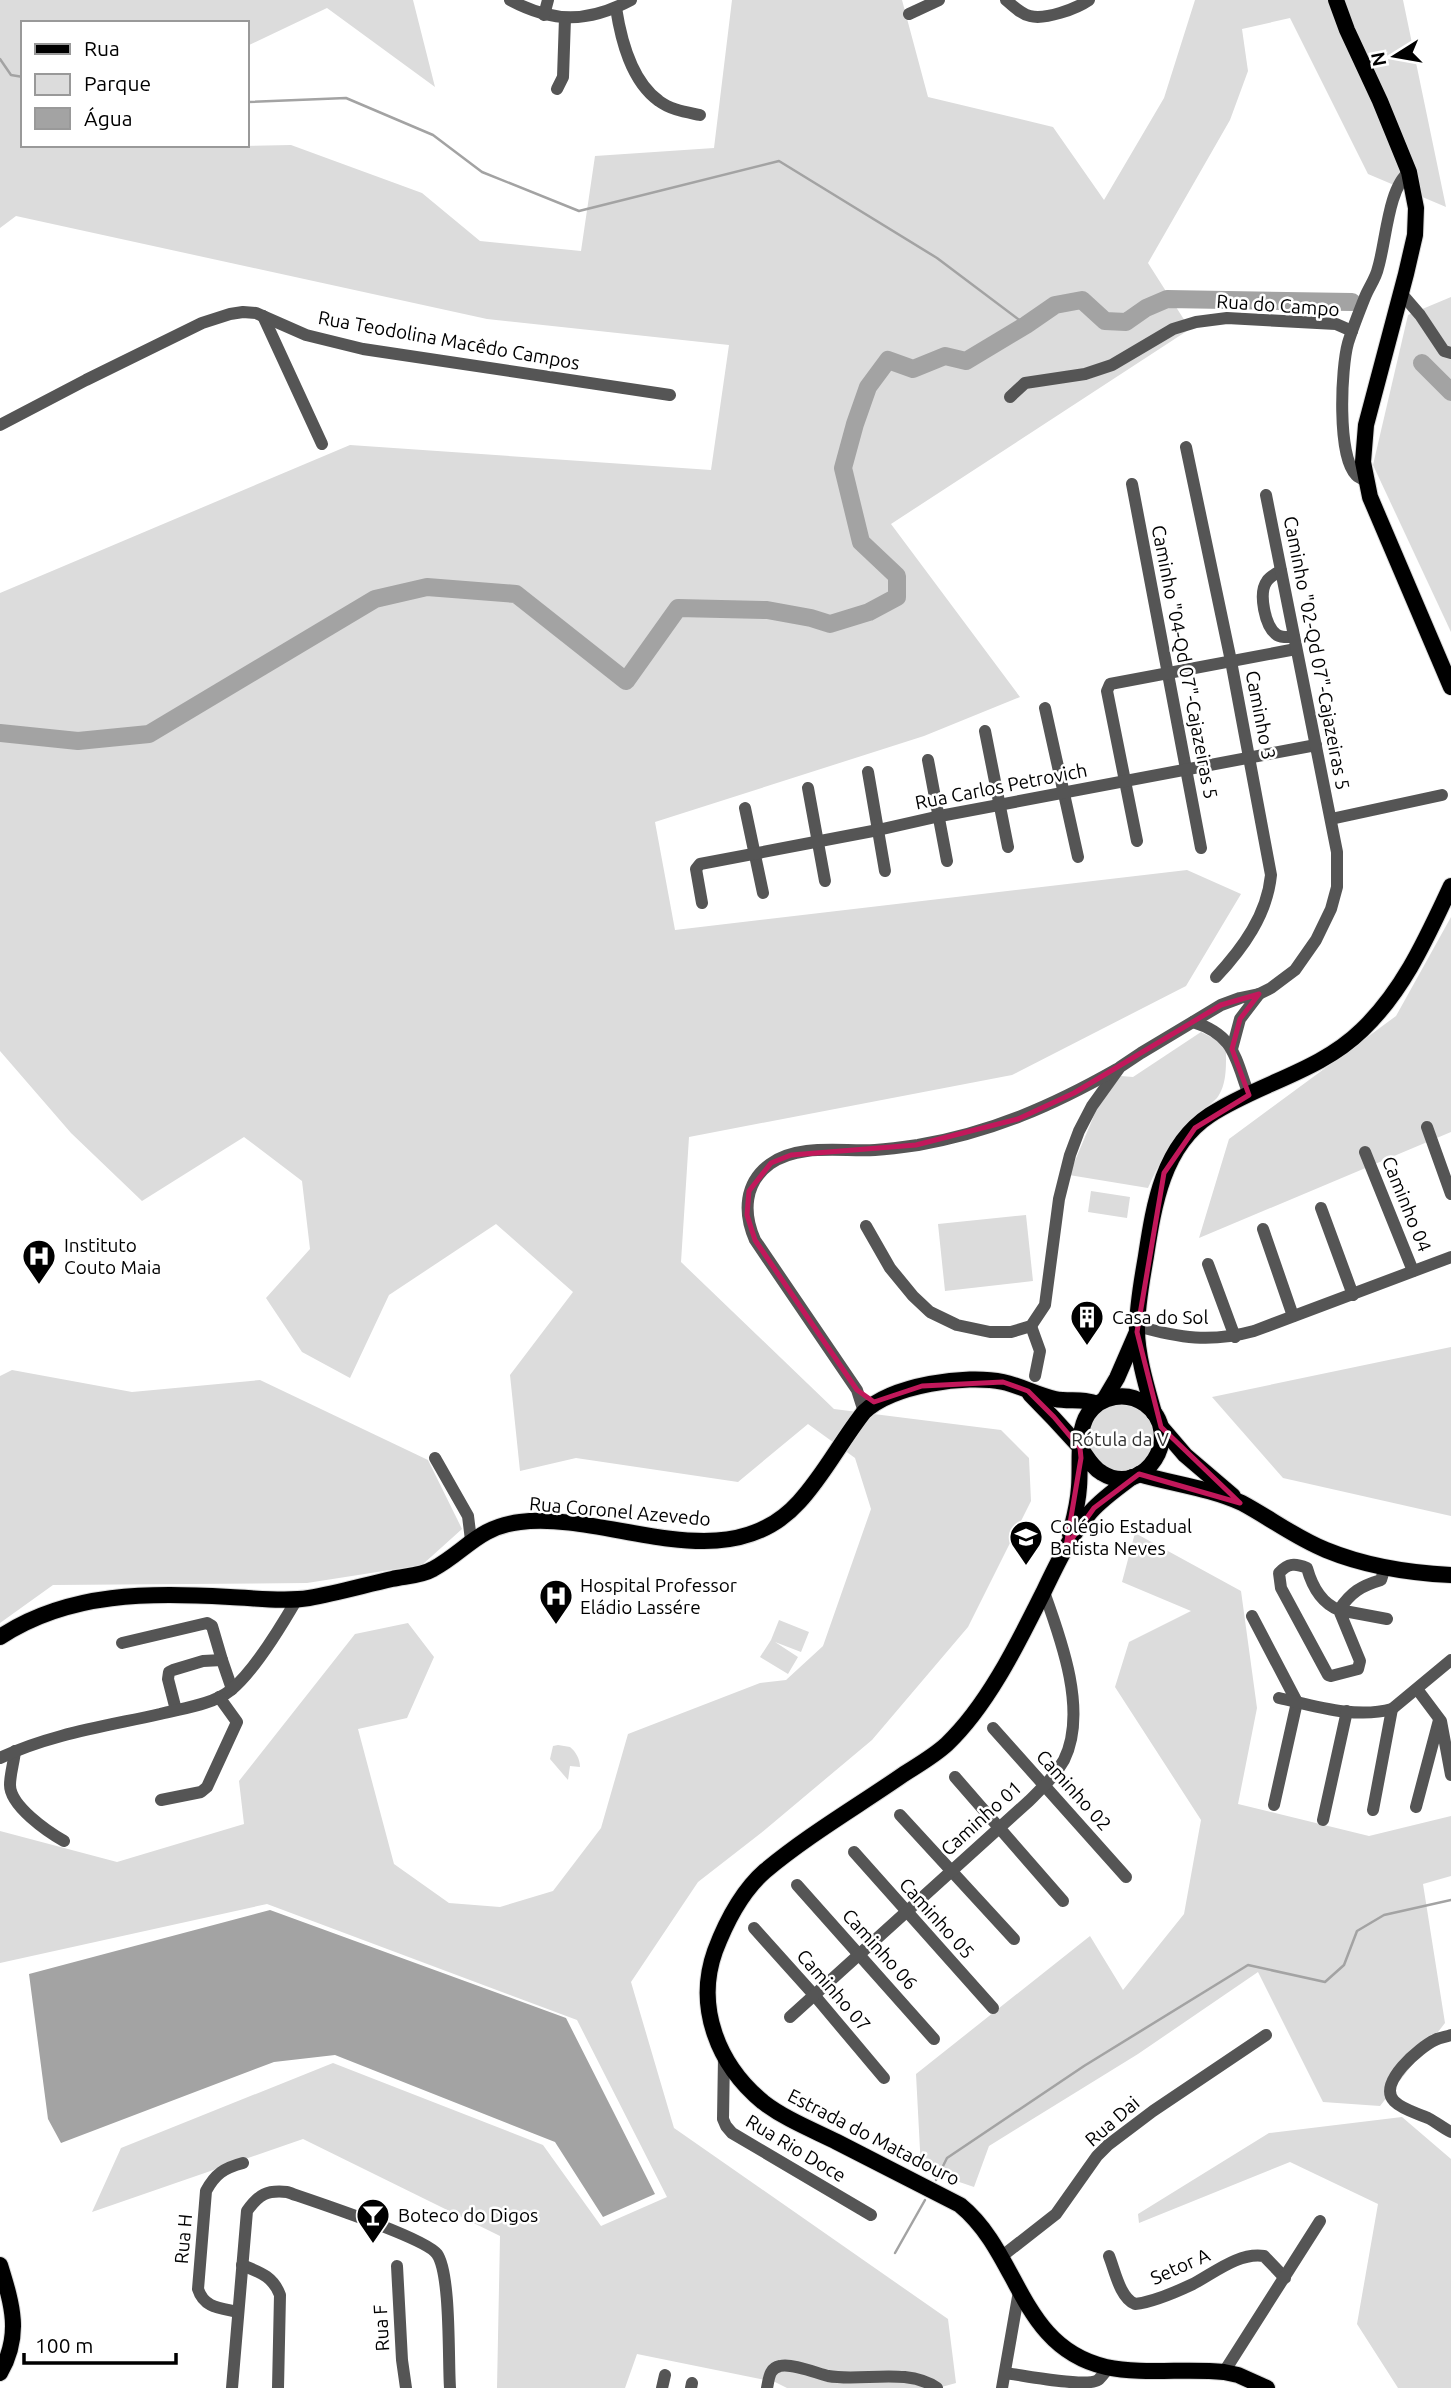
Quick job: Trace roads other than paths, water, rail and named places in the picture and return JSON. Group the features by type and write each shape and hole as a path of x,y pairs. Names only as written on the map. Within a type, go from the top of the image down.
{"main road":[{"path":"1336,0 1409,172 1414,187 1416,219 1415,235 1401,293 1366,425 1363,444 1365,480 1382,529 1451,687"},
{"path":"1080,1448 1082,1427 1088,1414 1101,1402 1118,1378 1137,1329 1151,1225 1164,1174 1183,1140 1212,1114 1314,1064 1361,1031 1390,998 1408,972 1451,886"},
{"path":"1135,1476 1151,1466 1159,1455 1162,1441 1137,1329"},
{"path":"869,1407 887,1395 913,1388 970,1381 1003,1382 1065,1401 1101,1402 1115,1397 1137,1399 1158,1420 1185,1455 1240,1503"},
{"path":"1028,1391 1054,1417 1089,1462 1101,1473 1116,1478 1135,1476 1191,1486 1240,1503 1325,1549 1373,1565 1451,1575"},
{"name":"Rua Coronel Azevedo","path":"0,1637 61,1608 120,1596 298,1599 425,1573 471,1540 492,1529 522,1521 555,1521 710,1542 745,1536 782,1517 798,1503 869,1407"},
{"name":"Estrada do Matadouro","path":"1066,1547 1079,1491 1080,1448"},
{"name":"Estrada do Matadouro","path":"1135,1476 1094,1508 1066,1547 1021,1637 995,1681 947,1744 808,1839 765,1872 744,1894 722,1934 708,1979 709,2014 724,2057 762,2101 960,2205 978,2222 1037,2322 1060,2346 1088,2362 1109,2368 1224,2372 1267,2388"},
{"path":"0,2265 14,2326 12,2347 0,2373"}],"street":[{"path":"510,0 544,15 565,18 590,17 631,0"},
{"path":"544,15 548,0"},
{"path":"909,14 939,0"},
{"path":"1006,0 1024,14 1035,17 1077,8 1088,0"},
{"path":"616,8 625,48 643,85 660,102 700,116"},
{"path":"557,89 563,77 565,18"},
{"path":"1365,480 1353,472 1343,423 1342,383 1347,346 1378,271 1395,196 1404,176 1409,172"},
{"path":"1401,293 1420,315 1444,352 1451,353"},
{"name":"Rua Teodolina Macêdo Campos","path":"0,425 202,323 236,313 250,312 306,335 363,349 670,395"},
{"path":"262,316 322,444"},
{"name":"Rua do Campo","path":"1010,397 1025,383 1085,374 1112,365 1173,330 1205,320 1227,318 1336,324 1352,331"},
{"name":"Caminho 3","path":"1186,447 1231,660 1270,865 1269,888 1249,938 1216,977"},
{"name":"Caminho \"04-Qd 07\"-Cajazeiras 5","path":"1132,484 1201,848"},
{"name":"Caminho \"02-Qd 07\"-Cajazeiras 5","path":"1259,994 1284,980 1295,970 1316,940 1331,909 1337,869 1331,818 1266,495"},
{"path":"1281,571 1267,580 1263,597 1272,630 1295,643"},
{"path":"1137,841 1107,691 1110,684 1231,660 1295,643"},
{"path":"1045,708 1079,858"},
{"path":"985,731 1008,847"},
{"name":"Rua Carlos Petrovich","path":"702,903 696,869 700,864 1316,745"},
{"path":"928,760 947,861"},
{"path":"868,772 885,871"},
{"path":"808,788 825,881"},
{"path":"1331,818 1442,795"},
{"path":"745,808 763,893"},
{"path":"869,1407 755,1240 747,1215 749,1191 758,1175 771,1163 791,1155 824,1150 874,1150 916,1145 978,1132 1074,1094 1231,1000 1259,994"},
{"path":"1232,1049 1240,1019 1259,994"},
{"path":"1193,1022 1215,1030 1232,1049 1249,1095"},
{"path":"866,1226 890,1268 930,1312 957,1325 990,1332 1011,1332 1031,1326 1045,1305 1059,1199 1073,1143 1092,1106 1120,1067"},
{"path":"1427,1127 1449,1185"},
{"name":"Caminho 04","path":"1365,1152 1413,1271"},
{"path":"1321,1208 1353,1295"},
{"path":"1263,1229 1293,1316"},
{"path":"1137,1329 1194,1339 1235,1336 1451,1257"},
{"path":"1208,1264 1235,1336"},
{"path":"1031,1326 1040,1351 1035,1376"},
{"path":"435,1458 468,1516 471,1540"},
{"path":"468,1516 492,1529"},
{"path":"1339,1610 1360,1661 1358,1669 1331,1676 1328,1675 1281,1588 1279,1573 1284,1567 1296,1563 1307,1568 1320,1596 1339,1610 1387,1619"},
{"path":"1339,1610 1361,1586 1381,1580 1385,1567"},
{"name":"Caminho 01","path":"790,2017 1057,1772 1073,1736 1074,1714 1062,1648 1044,1592"},
{"path":"0,1758 46,1741 219,1697 232,1689 260,1655 298,1599"},
{"path":"1252,1616 1297,1702 1274,1805"},
{"path":"122,1643 207,1623 212,1626 232,1689"},
{"path":"176,1710 168,1679 169,1672 203,1661 222,1660"},
{"path":"1279,1698 1347,1711 1371,1713 1392,1709 1451,1660"},
{"path":"1417,1689 1440,1718 1451,1775"},
{"path":"161,1800 201,1793 206,1787 237,1722 219,1697"},
{"path":"1373,1810 1392,1709"},
{"path":"1323,1820 1347,1711"},
{"path":"1416,1807 1440,1718"},
{"name":"Caminho 02","path":"993,1728 1126,1877"},
{"path":"15,1751 10,1786 15,1801 46,1831 64,1841"},
{"path":"955,1777 1063,1901"},
{"path":"900,1815 1014,1940"},
{"name":"Caminho 05","path":"854,1852 993,2008"},
{"name":"Caminho 06","path":"797,1885 934,2039"},
{"name":"Caminho 07","path":"754,1928 884,2078"},
{"name":"Rua Dai","path":"1001,2257 1056,2214 1097,2156 1108,2145 1153,2111 1266,2035"},
{"path":"1451,2035 1436,2039 1413,2056 1392,2080 1390,2089 1391,2097 1396,2103 1451,2132"},
{"name":"Rua Rio Doce","path":"724,2057 723,2119 732,2133 871,2215"},
{"name":"Rua H","path":"238,2312 205,2303 198,2289 206,2191 212,2179 221,2171 243,2163"},
{"path":"232,2388 247,2211 256,2198 274,2191 287,2192 404,2235 436,2252 441,2261 444,2280 450,2388"},
{"path":"1224,2372 1320,2221"},
{"name":"Setor A","path":"1109,2256 1124,2295 1135,2304 1191,2285 1251,2256 1264,2256 1285,2278"},
{"path":"243,2265 268,2277 280,2295 278,2388"},
{"name":"Rua F","path":"397,2266 406,2388"},
{"path":"1002,2388 1019,2291"},
{"path":"767,2388 772,2371 779,2366 844,2378 918,2379 937,2388"},
{"path":"1005,2373 1091,2382 1098,2380 1109,2368"}],"water":[{"path":"270,1910 566,2018 655,2194 603,2217 555,2142 335,2055 274,2062 61,2143 48,2119 29,1974"}],"waterway":[{"path":"0,59 11,75 21,77"},
{"path":"248,102 346,98 433,135 482,172 579,211 779,161 937,258 1026,325"},
{"path":"0,733 78,741 149,734 375,599 427,587 516,594 626,681 678,608 767,610 830,624 869,612 897,597 897,576 861,542 843,468 868,387 888,360 913,369 945,356 966,361 1055,305 1082,300 1105,321 1126,322 1146,308 1167,299 1352,302"},
{"path":"1422,363 1451,392"},
{"path":"936,2180 947,2158 1084,2066 1248,1965 1325,1982 1344,1965 1357,1931 1384,1915 1451,1900"},
{"path":"895,2253 925,2200"}],"place":[{"name":"Instituto Couto Maia","path":"39,1286"},
{"name":"Casa do Sol","path":"1087,1347"},
{"name":"Colégio Estadual Batista Neves","path":"1026,1567"},
{"name":"Hospital Professor Eládio Lassére","path":"556,1626"},
{"name":"Boteco do Digos","path":"373,2245"}],"park label":[{"name":"Rótula da V","path":"1120,1439"}]}
